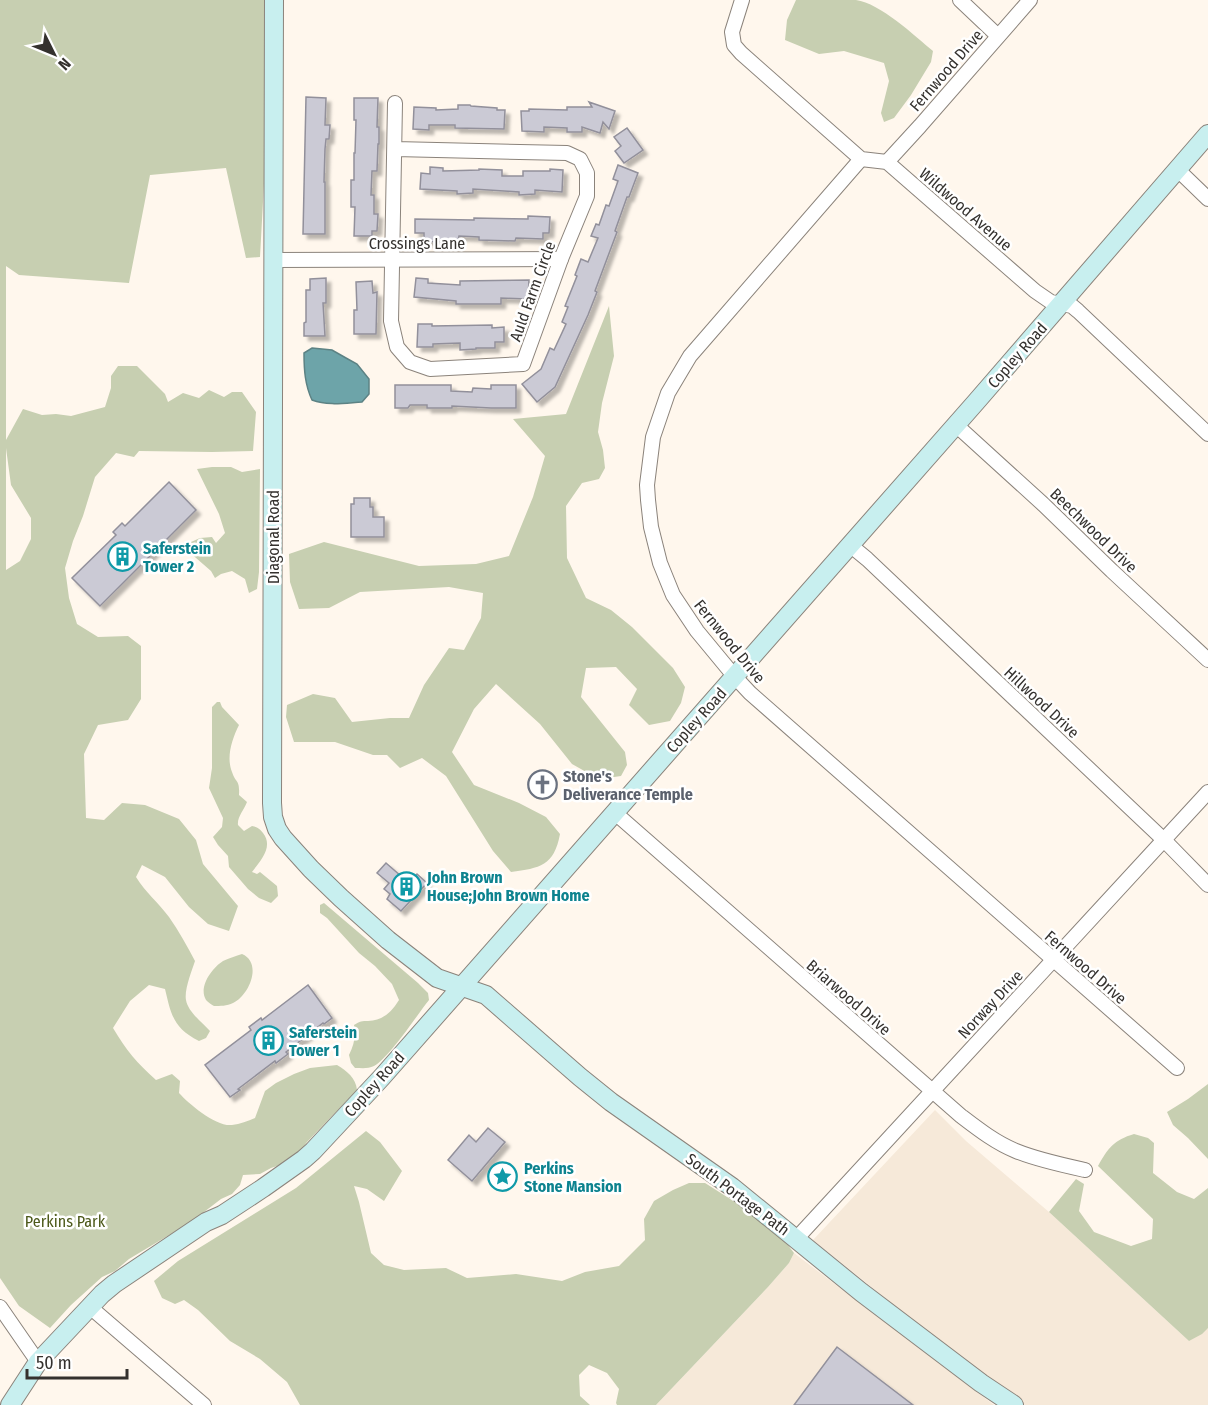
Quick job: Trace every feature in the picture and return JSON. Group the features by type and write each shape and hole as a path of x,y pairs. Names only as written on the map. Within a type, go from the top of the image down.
{"street":[{"name":"Diagonal Road","path":"274,0 273,817 283,838 340,898 388,940 437,978 461,987"},
{"path":"742,0 732,32 734,45 861,159 887,162"},
{"path":"960,0 998,36"},
{"name":"Fernwood Drive","path":"887,162 1030,0"},
{"name":"Auld Farm Circle","path":"394,149 567,153 580,159 587,173 587,196 523,364 430,369 410,362 397,347 392,321 394,149 395,103"},
{"name":"Copley Road","path":"10,1405 38,1362 114,1284 206,1222 222,1215 263,1188 313,1151 735,677 1208,134"},
{"name":"Fernwood Drive","path":"861,159 690,356 668,393 653,437 647,485 651,527 660,563 669,585 697,631 750,693 1177,1068"},
{"name":"Wildwood Avenue","path":"887,162 1035,291 1052,302 1072,306 1078,311 1208,434"},
{"path":"1177,169 1208,199"},
{"name":"Crossings Lane","path":"273,260 561,260"},
{"name":"Beechwood Drive","path":"956,425 1208,660"},
{"name":"Hillwood Drive","path":"850,545 1164,840 1208,885"},
{"name":"Norway Drive","path":"796,1239 1208,792"},
{"name":"Briarwood Drive","path":"614,812 931,1091 986,1135 1016,1151 1049,1162 1085,1170"},
{"name":"South Portage Path","path":"461,987 486,995 611,1102 732,1187 896,1318 981,1383 1014,1405"},
{"path":"0,1307 38,1362"},
{"path":"90,1307 204,1405"}],"shaded area":[{"path":"935,1110 966,1141 1049,1212 1189,1341 1208,1319 1208,1405 1025,1405 915,1322 813,1240"},
{"path":"794,1253 994,1405 656,1405 768,1287 789,1263"}],"green space":[{"name":"Perkins Park","path":"0,0 274,0 260,257 246,258 226,168 150,175 129,283 19,275 6,266 6,440 23,409 42,415 71,416 105,407 111,388 111,376 118,366 137,366 165,394 168,402 183,393 199,398 209,390 224,397 232,392 242,392 256,412 253,451 139,451 134,457 116,453 95,477 65,568 69,598 77,624 98,637 128,636 141,646 141,699 128,720 98,725 84,754 86,818 104,820 122,803 145,805 179,819 196,840 203,864 238,906 229,931 208,924 189,907 165,877 142,865 136,877 169,917 195,961 187,986 186,1000 192,1013 210,1031 206,1038 199,1041 190,1036 174,1020 165,989 149,985 130,1001 113,1028 132,1056 156,1080 172,1074 180,1081 179,1093 183,1098 203,1114 226,1125 238,1124 255,1118 265,1091 276,1083 310,1068 337,1065 350,1075 357,1090 298,1154 286,1163 260,1174 243,1175 240,1185 232,1194 129,1259 115,1271 102,1277 50,1328 19,1306 0,1278","holes":["6,448 11,485 31,518 31,539 20,561 6,570"]},
{"path":"796,0 865,2 897,21 933,51 931,62 894,118 884,122 881,113 889,81 884,63 844,51 819,54 785,40 787,20"},
{"path":"609,306 614,356 602,403 598,432 605,468 599,479 582,483 566,506 567,558 586,598 611,610 632,627 673,668 685,687 681,703 670,721 649,725 629,705 637,689 616,667 586,668 581,697 625,752 627,765 621,776 607,778 588,773 572,764 540,724 496,684 474,709 452,752 474,785 519,803 546,817 560,834 554,853 544,864 511,872 493,851 446,776 422,758 400,768 387,755 373,755 335,742 294,742 286,717 287,705 313,694 335,698 352,722 409,718 424,685 449,648 464,650 481,618 483,593 449,587 360,592 329,608 299,609 290,582 289,554 324,542 419,566 476,564 509,556 533,497 545,456 513,419 566,414"},
{"path":"231,467 242,472 260,469 259,572 257,589 249,593 245,579 232,571 215,578 211,571 188,551 191,542 200,538 212,537 216,543 225,533 219,514 197,469"},
{"path":"220,702 239,725 232,742 230,766 238,784 239,795 247,802 238,825 244,831 252,826 257,828 266,838 265,854 252,872 257,874 260,872 277,886 278,896 271,903 259,898 248,889 229,867 228,856 213,837 222,827 223,818 209,788 212,768 212,707"},
{"path":"324,903 428,993 429,1000 403,1036 372,1067 355,1068 351,1063 349,1055 354,1041 354,1025 382,1017 393,1009 399,1000 392,984 320,913 320,905"},
{"path":"242,954 252,964 253,972 248,987 244,994 233,1003 214,1006 206,1000 204,995 207,978 223,961"},
{"path":"1208,1084 1208,1159 1173,1125 1167,1112"},
{"path":"366,1131 380,1142 402,1171 384,1201 367,1189 354,1186 371,1253 384,1265 404,1270 446,1268 467,1278 516,1274 562,1281 585,1272 619,1266 645,1240 644,1219 654,1201 689,1183 705,1183 754,1214 781,1236 794,1253 789,1263 768,1287 656,1405 617,1405 619,1389 607,1373 589,1365 579,1375 580,1396 590,1405 300,1405 287,1382 260,1359 230,1341 198,1310 184,1300 175,1304 162,1298 154,1281 178,1261 296,1188"},
{"path":"1134,1134 1148,1138 1154,1143 1153,1173 1177,1192 1194,1199 1208,1188 1208,1328 1189,1341 1049,1212 1076,1179 1084,1184 1079,1211 1094,1232 1131,1246 1152,1239 1153,1219 1098,1166 1112,1146 1121,1139"}],"water":[{"path":"312,348 332,350 357,364 369,379 369,394 362,402 330,404 312,400 305,377 304,353"}],"building":[{"path":"306,97 326,98 325,125 330,125 329,139 326,139 325,149 325,234 303,234"},
{"path":"354,98 378,98 379,144 377,171 372,171 371,195 374,195 374,214 378,214 377,231 372,231 372,236 354,236 355,207 351,207 351,180 354,180 355,153"},
{"path":"589,102 615,111 609,129 603,122 600,133 582,127 582,132 567,132 567,128 544,127 544,132 522,131 521,111 592,107"},
{"path":"458,105 505,110 504,129 429,125 429,130 413,129 414,107 436,108 436,110 458,109"},
{"path":"627,128 643,150 624,163 615,151 621,146 614,137"},
{"path":"618,165 638,173 615,231 617,232 588,315 555,387 537,402 522,384 541,369 550,348 554,350 566,324 562,322 568,307 565,306 577,276 575,275 581,259 588,262 598,238 591,236 596,224 599,225 606,205 609,206 618,181 613,179"},
{"path":"430,167 443,168 443,171 502,170 502,176 523,176 523,171 563,170 562,192 535,190 535,194 519,195 519,192 473,189 473,193 457,194 457,191 420,189 421,173 430,174"},
{"path":"528,216 550,217 549,233 543,233 543,239 479,240 479,237 459,236 458,241 424,242 424,233 415,233 415,219 528,219"},
{"path":"326,278 326,303 323,303 325,336 304,336 306,290 310,290 310,279"},
{"path":"416,278 428,279 428,283 460,285 460,281 529,280 528,299 501,298 501,304 456,304 456,301 414,297"},
{"path":"372,281 373,293 377,292 376,334 354,334 354,310 357,310 356,282"},
{"path":"418,324 504,327 504,342 495,342 495,348 460,350 460,343 417,347"},
{"path":"395,385 451,385 451,391 472,392 473,388 491,389 491,385 516,385 516,408 452,406 452,408 427,408 427,405 410,405 408,408 395,408"},
{"name":"Saferstein Tower 2","path":"169,482 196,510 100,606 72,578 116,535 113,532 122,523 125,526"},
{"path":"354,498 370,498 373,517 384,517 384,537 351,537 351,504 354,504"},
{"name":"John Brown House;John Brown Home","path":"386,863 409,883 417,874 427,883 401,911 387,899 390,894 384,889 389,883 377,873"},
{"name":"Saferstein Tower 1","path":"308,985 332,1018 230,1097 205,1065 251,1030 249,1027 261,1018 262,1020"},
{"path":"488,1128 505,1142 472,1181 448,1160 469,1135 476,1142"},
{"path":"837,1347 913,1405 794,1405"}],"place":[{"name":"Saferstein Tower 2","path":"122,557"},
{"name":"Stone's Deliverance Temple","path":"542,785"},
{"name":"John Brown House;John Brown Home","path":"406,886"},
{"name":"Saferstein Tower 1","path":"268,1041"},
{"name":"Perkins Stone Mansion","path":"503,1177"}]}
